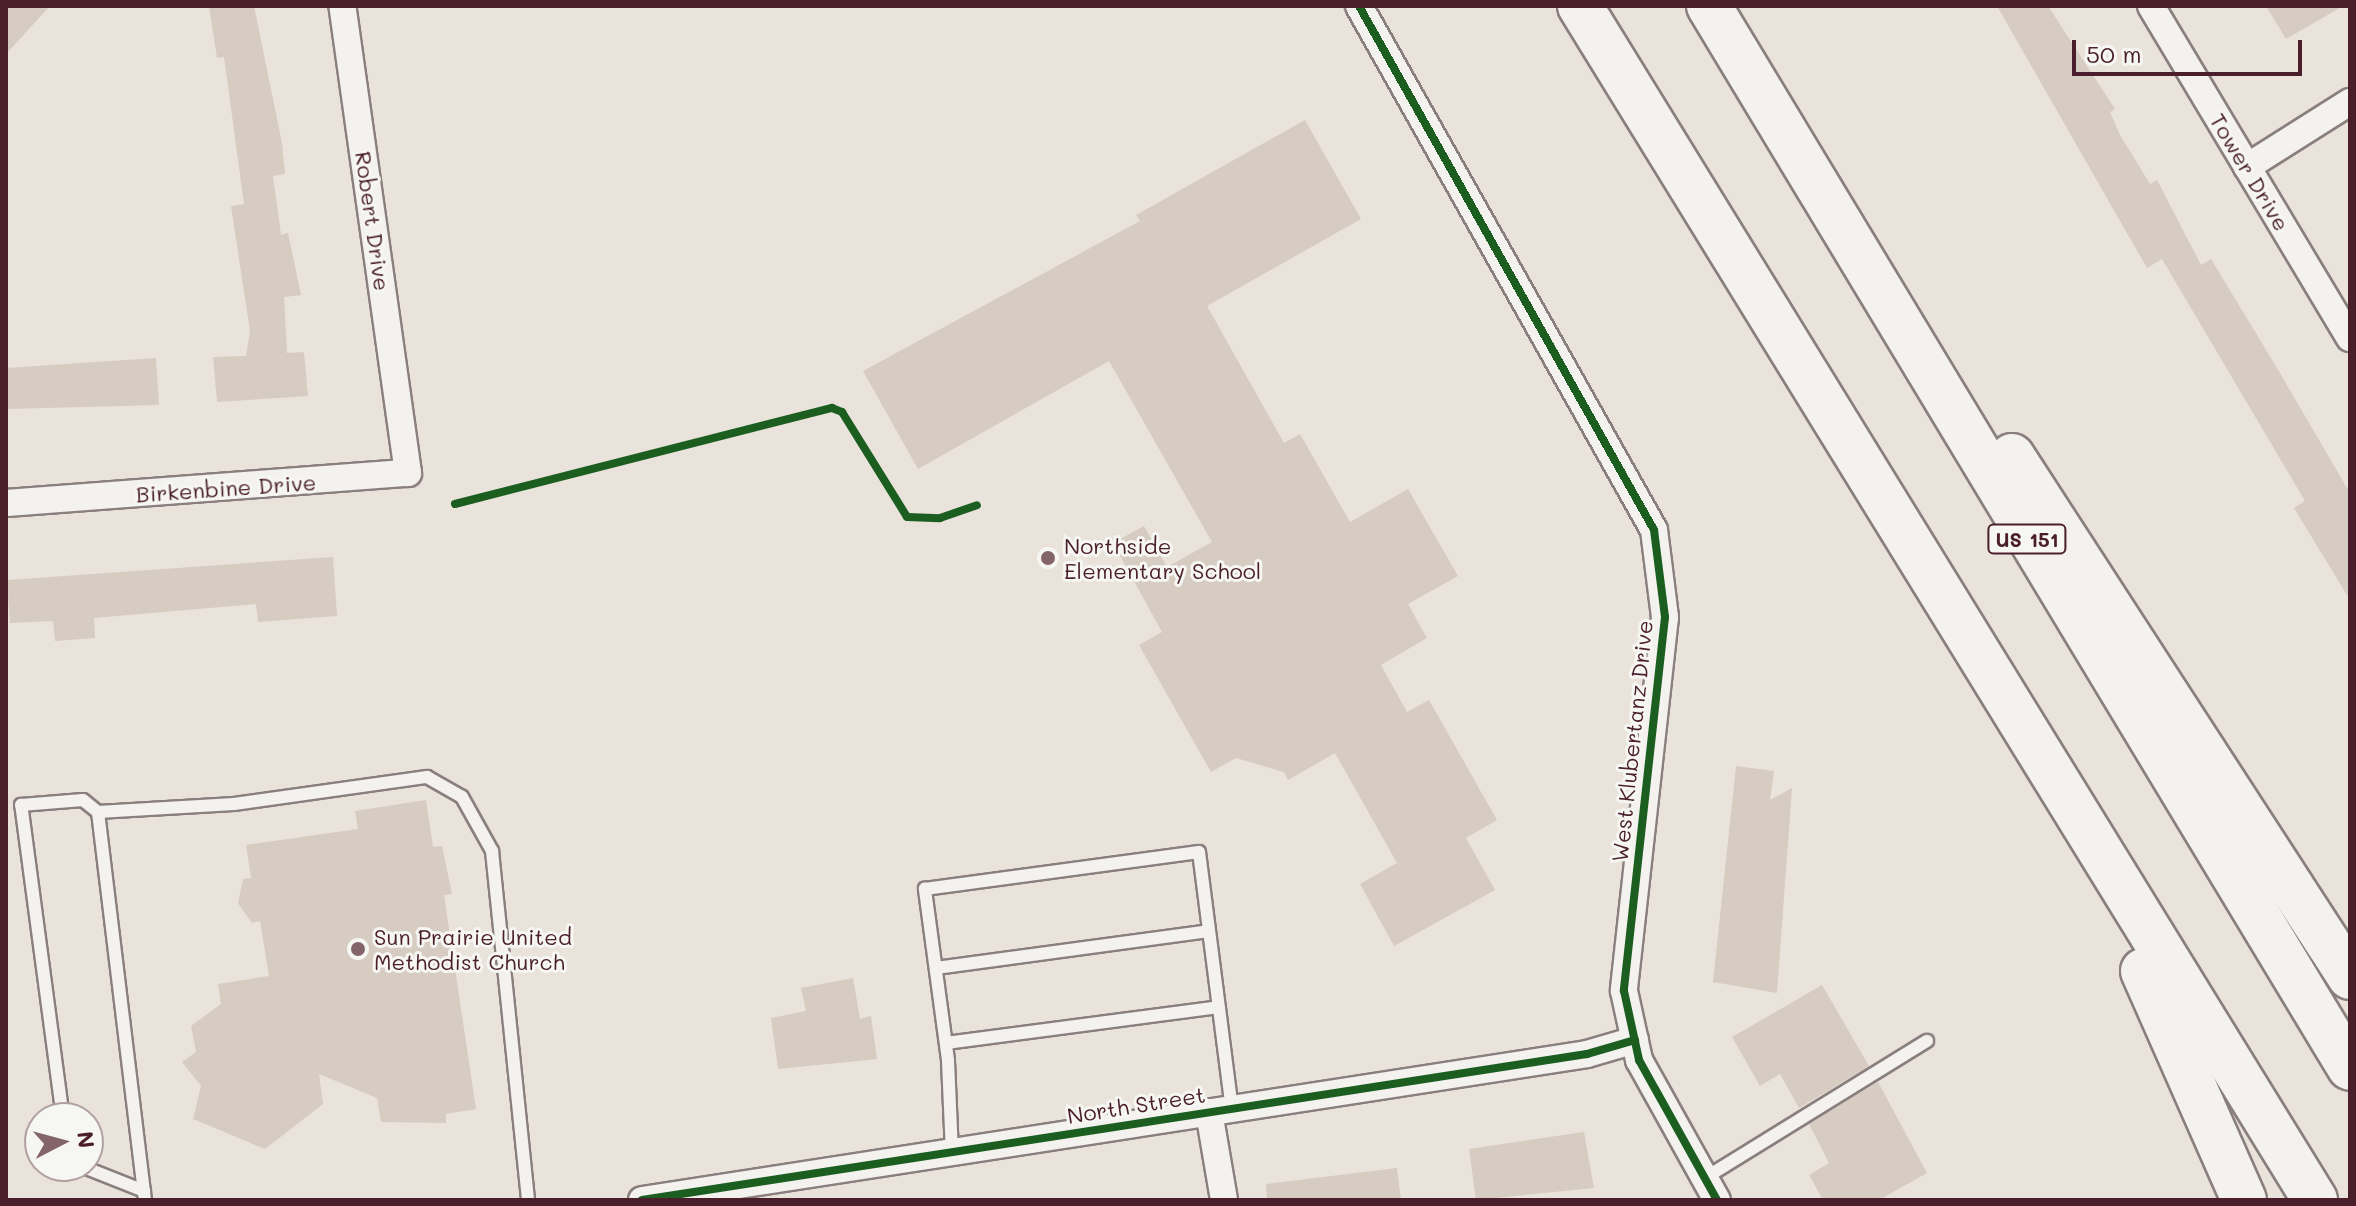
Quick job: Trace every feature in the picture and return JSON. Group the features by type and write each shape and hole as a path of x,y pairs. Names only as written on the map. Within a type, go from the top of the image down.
{"highway":[{"path":"1580,6 2315,1200"},
{"name":"US 151","path":"1709,6 2350,1068"},
{"path":"1766,102 1959,371 2350,977"},
{"path":"1880,497 2169,1021 2244,1200"}],"street":[{"name":"Robert Drive","path":"342,6 405,435"},
{"name":"West Klubertanz Drive","path":"1359,6 1654,530 1665,617 1628,932 1624,991 1635,1040 1711,1189"},
{"name":"Tower Drive","path":"2151,6 2350,338"},
{"path":"2247,167 2350,102"},
{"name":"Birkenbine Drive","path":"6,503 400,477 408,473 405,435"},
{"name":"North Street","path":"642,1200 745,1193 952,1153 1635,1040"},
{"path":"1220,1110 1224,1200"}],"lane":[{"path":"61,1102 21,805 83,800 98,812 234,804 427,777 462,797 492,851 528,1200"},
{"path":"98,812 144,1196"},
{"path":"952,1153 946,1043 925,889 1199,852 1219,1007 1220,1110"},
{"path":"936,968 1209,931"},
{"path":"946,1043 1219,1007"},
{"path":"1711,1189 1927,1041"},
{"path":"104,1177 144,1196"}],"path":[{"path":"455,504 832,408 842,412 907,517 940,518 977,505"}],"building":[{"path":"6,6 50,6 6,54"},
{"path":"209,6 254,6 282,143 285,174 273,176 281,235 288,233 301,295 284,297 287,353 304,352 308,396 217,402 213,357 246,356 250,331 231,206 244,204 224,57 217,58"},
{"path":"1997,6 2048,6 2115,109 2110,112 2120,135 2150,184 2157,180 2201,265 2211,259 2277,368 2350,493 2350,600 2294,508 2305,501 2162,259 2147,268"},
{"path":"2266,6 2343,6 2286,39"},
{"name":"Northside Elementary School","path":"1305,120 1361,219 1207,306 1284,443 1300,434 1350,522 1408,489 1458,576 1408,604 1427,638 1381,665 1407,712 1429,700 1497,820 1466,838 1495,890 1394,946 1360,884 1397,863 1335,753 1288,780 1284,772 1236,758 1211,772 1139,645 1162,632 1113,543 1144,526 1167,567 1212,542 1109,361 918,469 863,371 1140,221 1136,215"},
{"path":"156,358 159,405 6,409 6,368"},
{"path":"333,557 337,616 258,622 256,604 94,618 95,638 55,641 53,621 10,623 7,580"},
{"path":"1736,766 1774,771 1770,800 1792,788 1777,993 1713,982"},
{"name":"Sun Prairie United Methodist Church","path":"426,800 433,847 442,846 452,894 444,895 476,1109 446,1114 446,1123 381,1122 377,1098 319,1074 323,1104 265,1149 193,1119 201,1086 182,1062 196,1052 191,1026 221,1004 218,984 269,976 260,921 252,923 238,903 243,879 251,878 246,845 358,829 355,811"},
{"path":"853,978 860,1019 871,1016 877,1059 778,1069 771,1018 806,1011 801,988"},
{"path":"1822,985 1869,1066 1799,1108 1780,1074 1760,1086 1732,1037"},
{"path":"1878,1082 1927,1173 1879,1200 1823,1200 1809,1175 1829,1163 1809,1124"},
{"path":"1584,1132 1594,1188 1476,1200 1469,1149"},
{"path":"1397,1168 1401,1200 1267,1200 1266,1184"}],"cycle path":[{"path":"1359,6 1654,530 1665,617 1624,991 1639,1060 1717,1200"},
{"path":"455,504 832,408 842,412 907,517 940,518 977,505"},
{"path":"642,1200 1587,1054 1635,1040"}],"place":[{"name":"Northside Elementary School","path":"1048,558"},
{"name":"Sun Prairie United Methodist Church","path":"358,949"}]}
